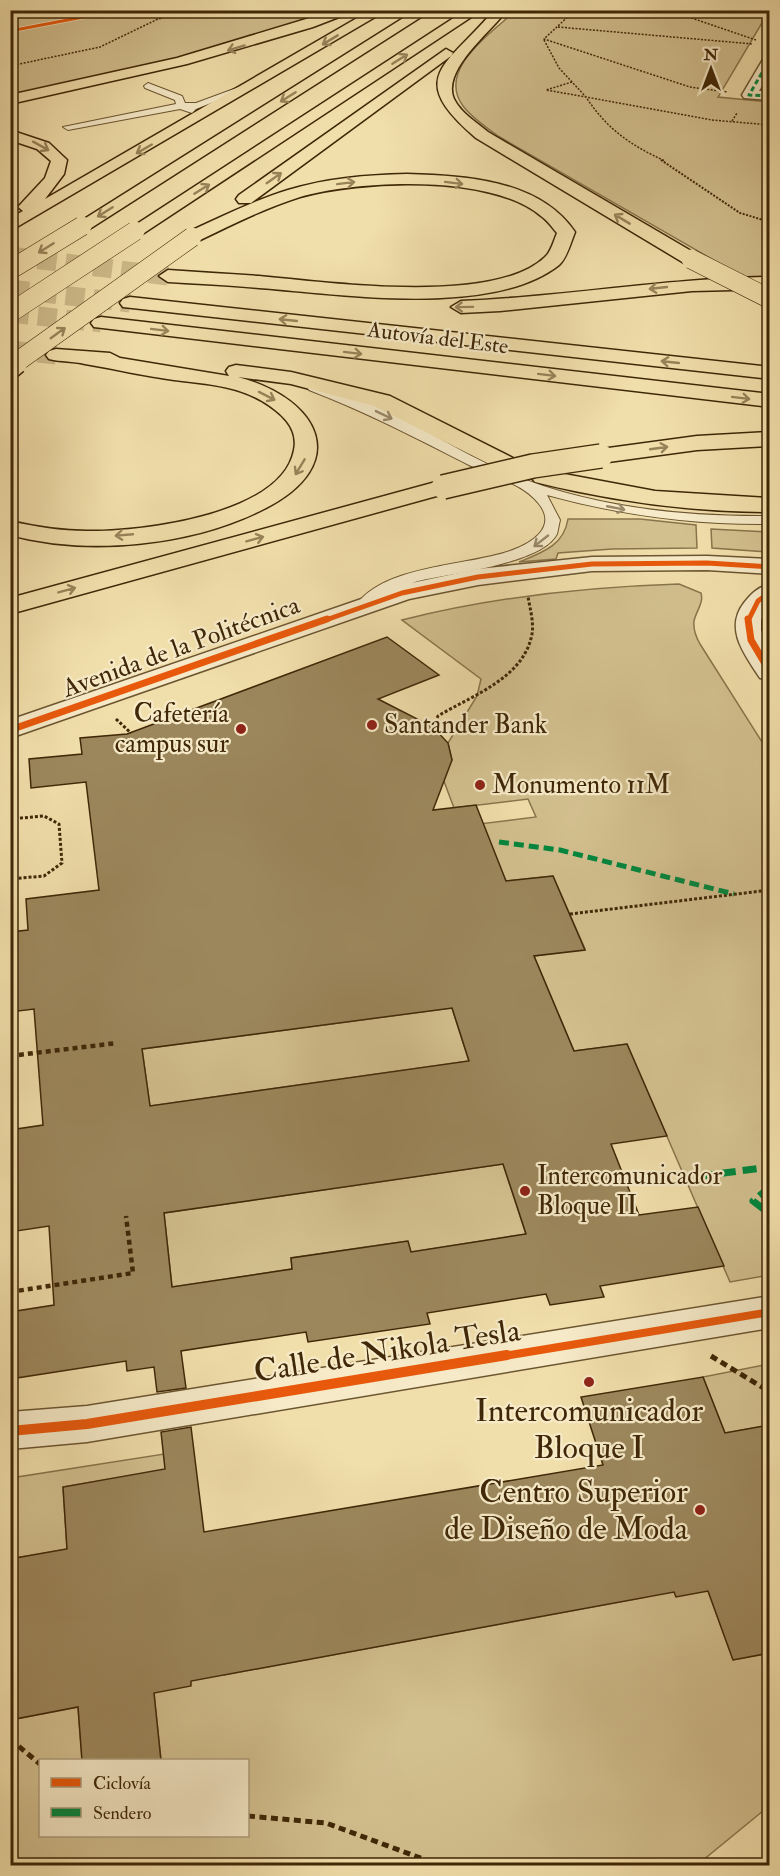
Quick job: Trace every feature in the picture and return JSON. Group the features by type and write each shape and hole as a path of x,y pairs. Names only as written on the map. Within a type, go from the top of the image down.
{"highway":[{"path":"10,99 80,87 231,50 351,10"},
{"path":"15,223 381,10"},
{"path":"10,270 426,10"},
{"path":"10,313 476,10"},
{"path":"10,367 401,88 501,10"},
{"path":"501,10 492,24 461,51 446,76 445,100 457,116 482,135 691,259 770,299"},
{"path":"10,135 43,146 59,160 59,169 46,189 15,223"},
{"path":"192,237 284,196 309,189 342,183 396,179 463,184 506,192 542,207 554,215 566,232 561,254 552,263 536,272 482,287 446,292 379,293 168,276 345,300 459,307 532,304 681,286 770,283"},
{"name":"Autovía del Este","path":"130,303 770,373"},
{"name":"Autovía del Este","path":"102,323 770,401"},
{"path":"57,355 134,360 291,378 382,401 507,464"},
{"path":"10,528 64,537 109,537 166,531 213,520 262,501 288,483 302,466 307,451 306,433 294,414 267,395 224,381 87,358"},
{"path":"10,606 443,487 533,466 697,443 770,439"},
{"path":"543,477 649,499 711,505 770,505"}],"street":[{"path":"10,12 20,10"},
{"path":"749,95 765,76 770,59"},
{"path":"749,95 770,96"},
{"name":"Avenida de la Politécnica","path":"10,730 365,603 478,577 540,569 645,563 770,567"},
{"path":"770,592 755,601 746,628 749,642 770,672"},
{"name":"Calle de Nikola Tesla","path":"10,1431 108,1420 770,1312"}],"lane":[{"path":"68,127 181,106 204,104 253,85"},
{"path":"148,86 179,98 181,106"},
{"path":"168,135 192,110 181,106"},
{"path":"291,378 374,411 519,482 534,491 552,513 554,526 547,538 525,552 411,579 381,590 365,603"},
{"path":"519,482 612,508 653,515 703,520 770,520"}],"path":[{"path":"10,66 100,46 158,19 193,10"},
{"path":"544,39 574,10"},
{"path":"668,10 756,40"},
{"path":"661,17 730,10"},
{"path":"557,27 754,44"},
{"path":"544,39 559,68 586,97 601,120 636,148 669,163 740,213 770,222"},
{"path":"544,39 690,87 749,95"},
{"path":"572,82 546,90 712,120 770,124"},
{"path":"764,124 770,131"},
{"path":"432,727 438,716 511,674 524,658 533,632 528,590"},
{"path":"111,715 131,733"},
{"path":"10,819 44,816 59,824 62,863 44,876 10,879"},
{"path":"570,914 770,890"},
{"path":"10,1056 117,1043"},
{"path":"10,1292 133,1273 126,1216"},
{"path":"705,1353 770,1392"},
{"path":"10,1739 39,1763"},
{"path":"249,1816 326,1823 442,1866"}],"shaded area":[{"path":"54,10 333,11 174,59 93,79 11,94 10,18"},
{"path":"515,11 769,11 718,97 769,102 769,277 743,277 498,136 463,106 457,92 456,79 462,65 481,41"},
{"path":"568,519 640,519 696,525 697,548 612,549 558,553 556,559 519,562 543,552 557,542 566,528"},
{"path":"711,529 769,532 769,552 712,548"},
{"path":"679,584 701,593 701,604 694,621 696,636 769,753 769,1275 730,1282 627,1044 574,1051 534,956 585,949 553,876 506,881 479,824 536,817 528,799 454,808 442,776 452,760 448,743 477,696 481,679 402,620 470,605 539,594"},
{"path":"452,1008 469,1061 150,1106 142,1049"},
{"path":"503,1164 526,1234 411,1252 407,1241 291,1258 292,1269 172,1287 164,1213"},
{"path":"769,1364 769,1425 725,1433 703,1377"},
{"path":"164,1454 172,1531 134,1475 63,1487 67,1549 11,1559 11,1478"},
{"path":"643,1583 708,1591 733,1660 769,1653 769,1806 697,1865 11,1866 11,1720 78,1707 82,1759 39,1759 39,1837 249,1837 249,1759 161,1759 154,1693 189,1664 224,1675 647,1597"}],"building":[{"path":"387,637 439,675 378,699 433,727 448,743 452,760 433,810 476,805 506,881 553,876 585,950 534,956 574,1051 627,1044 667,1136 611,1144 639,1215 698,1207 724,1266 600,1286 604,1297 550,1305 546,1294 427,1313 430,1324 308,1342 306,1332 181,1351 186,1388 157,1392 154,1367 127,1371 126,1361 10,1379 10,1312 54,1305 49,1226 10,1232 10,1130 43,1125 34,1009 10,1012 10,932 28,930 26,899 99,890 86,782 31,788 29,759 82,754 80,738 127,734","holes":["452,1008 469,1061 150,1106 142,1049","503,1164 526,1234 411,1252 408,1241 291,1258 292,1269 172,1287 164,1213"]},
{"path":"703,1377 725,1433 770,1425 770,1653 733,1660 708,1591 676,1597 674,1592 191,1681 191,1686 154,1693 161,1759 82,1759 78,1707 10,1720 10,1559 67,1549 63,1487 165,1469 161,1432 191,1427 204,1532 603,1465 581,1397"}],"tunnel":[{"path":"10,256 168,276"},
{"path":"10,289 130,303"},
{"path":"10,313 101,323"},
{"path":"10,350 56,355"}],"marked path":[{"path":"770,59 749,95 770,96"},
{"path":"499,842 560,850 734,894"},
{"path":"701,1176 770,1167"},
{"path":"770,1187 753,1201 770,1214"}],"cycle path":[{"path":"10,31 120,10"},
{"path":"10,730 402,593 478,577 592,564 707,563 770,567"},
{"path":"770,592 758,601 748,620 751,640 770,672"},
{"path":"10,1431 87,1424 770,1312"}],"place":[{"name":"Santander Bank","path":"372,725"},
{"name":"Cafetería campus sur","path":"241,729"},
{"name":"Monumento 11M","path":"480,785"},
{"name":"Intercomunicador Bloque II","path":"525,1191"},
{"name":"Intercomunicador Bloque I","path":"589,1382"},
{"name":"Centro Superior de Diseño de Moda","path":"700,1510"}]}
